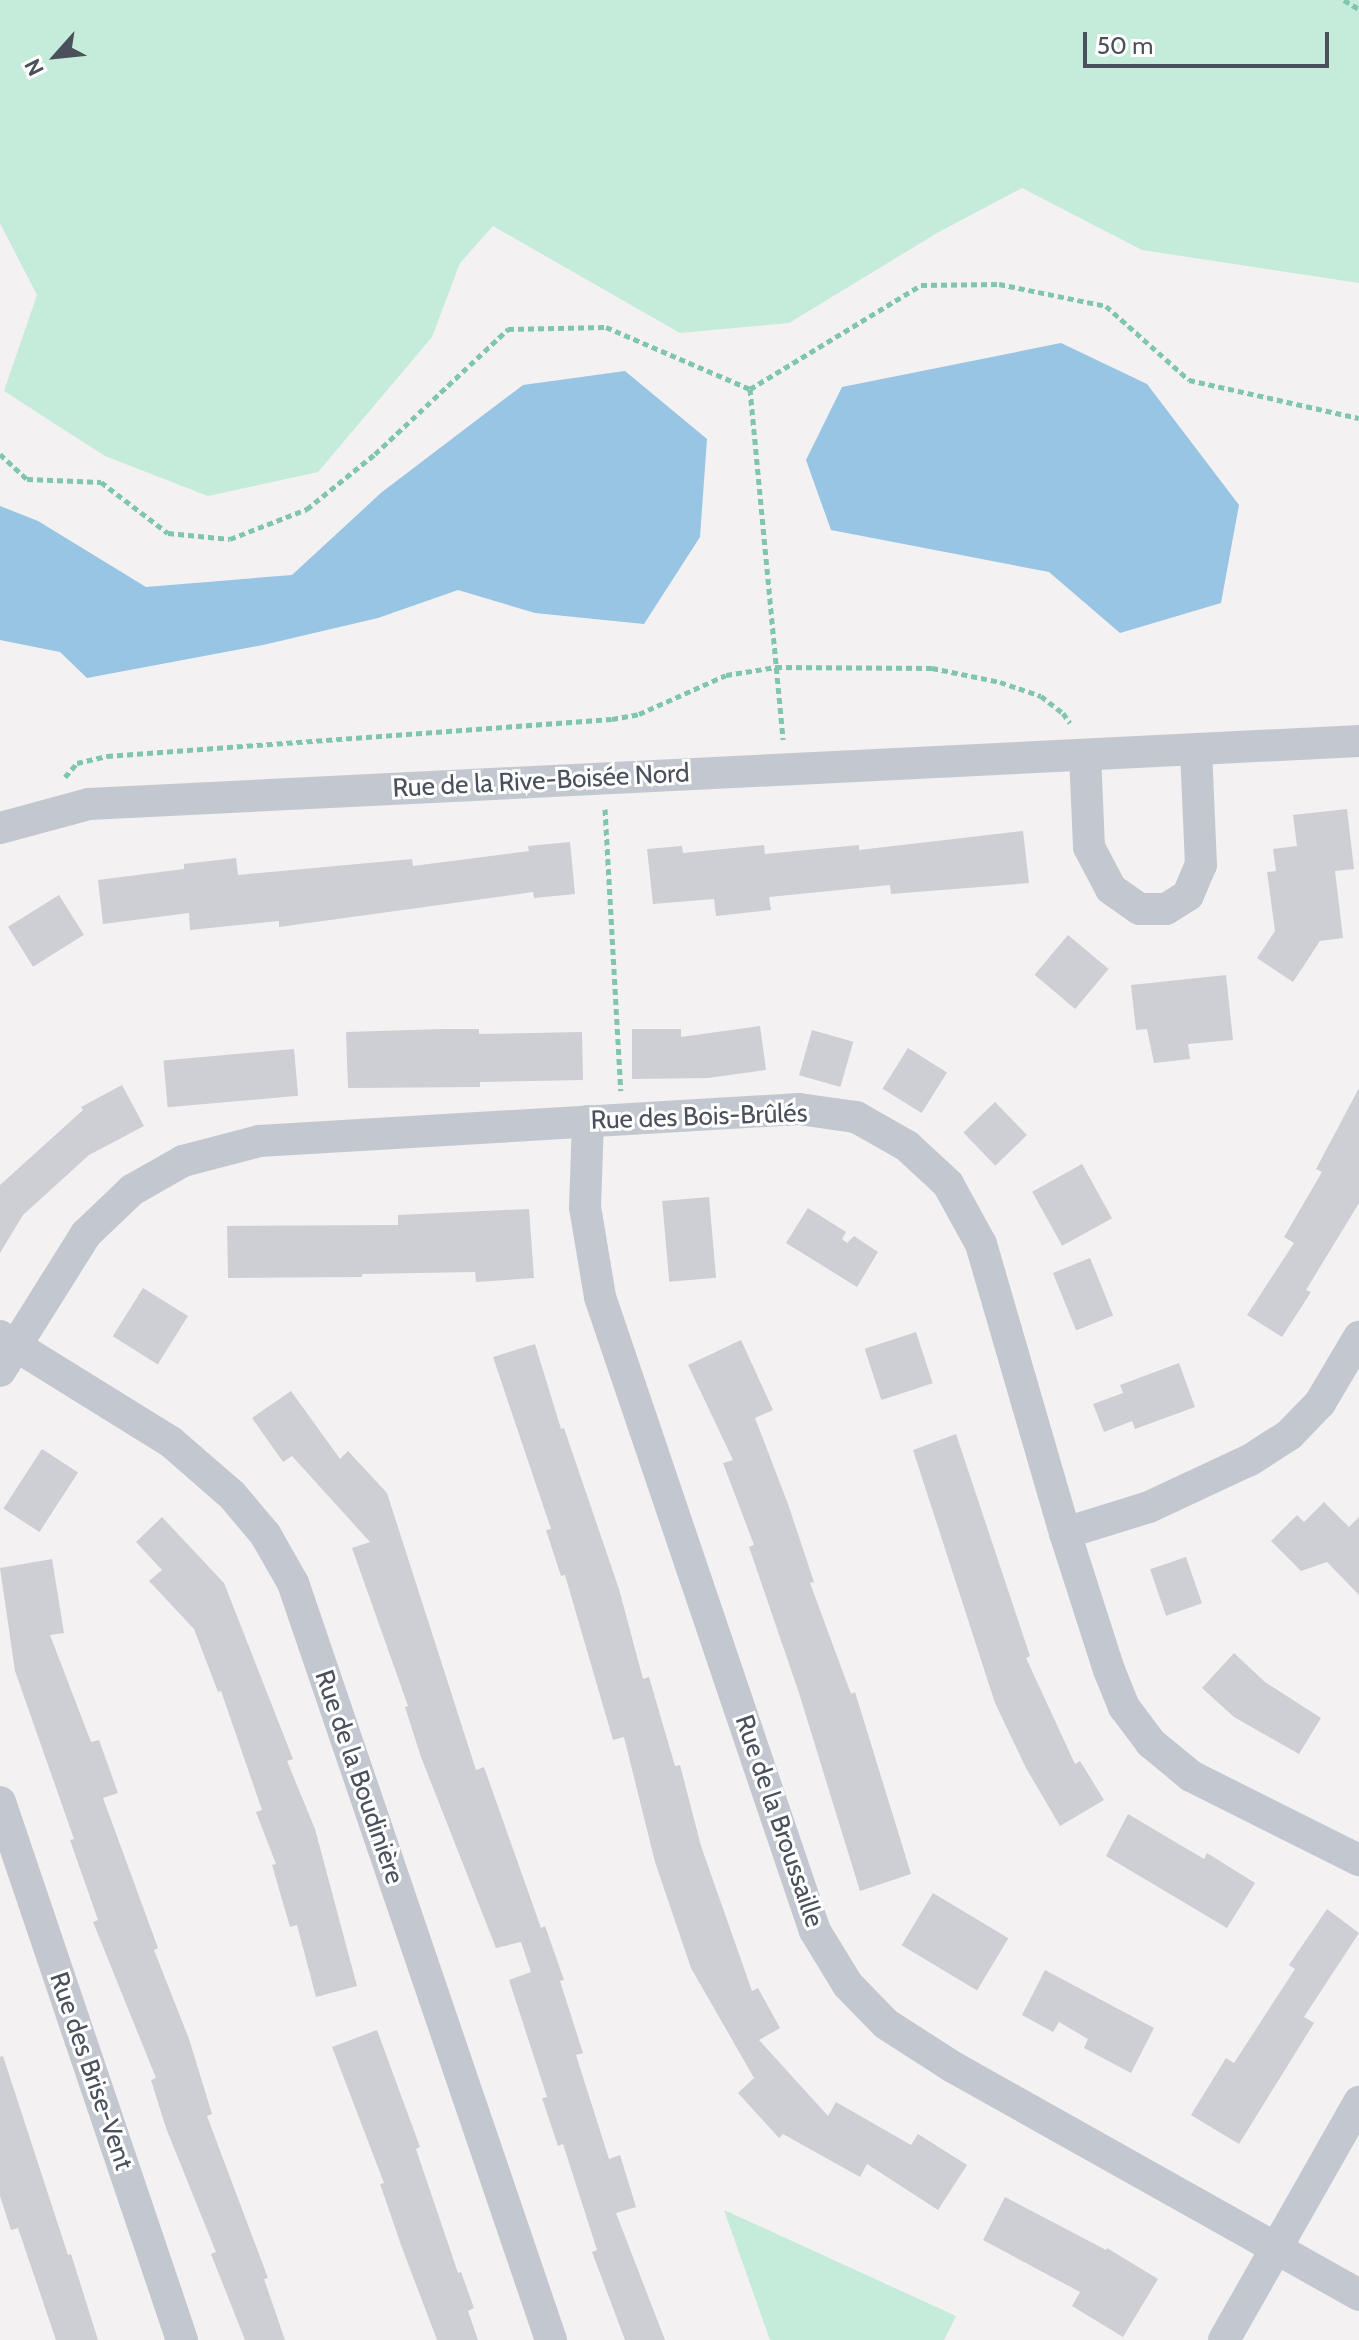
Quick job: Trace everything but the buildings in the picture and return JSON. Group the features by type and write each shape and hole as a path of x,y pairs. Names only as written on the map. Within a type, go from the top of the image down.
{"street":[{"name":"Rue de la Rive-Boisée Nord","path":"0,828 89,804 1359,741"},
{"path":"1082,755 1089,847 1111,889 1140,909 1166,909 1188,895 1201,865 1196,751"},
{"name":"Rue des Bois-Brûlés","path":"6,1351 86,1234 132,1190 183,1161 259,1141 799,1109 856,1117 907,1146 948,1184 981,1244 1065,1533 1124,1707 1151,1743 1191,1776 1359,1860"},
{"name":"Rue de la Broussaille","path":"588,1121 585,1207 600,1297 815,1931 848,1985 886,2024 953,2067 1359,2295"},
{"path":"1065,1533 1149,1507 1250,1460 1289,1435 1320,1403 1359,1337"},
{"name":"Rue de la Boudinière","path":"6,1351 171,1442 232,1495 265,1534 293,1583 551,2340"},
{"name":"Rue des Brise-Vent","path":"0,1802 182,2340"},
{"path":"1224,2340 1359,2102"}],"path":[{"path":"1344,0 1359,9"},
{"path":"750,389 921,285 999,284 1106,306 1189,380 1359,418"},
{"path":"0,454 27,479 101,482 168,533 230,539 307,509 375,454 508,329 606,327 750,389"},
{"path":"750,389 786,769"},
{"path":"65,809 64,777 77,763 107,756 612,719 639,714 726,675 776,667 932,668 1000,682 1041,696 1063,713 1079,737 1082,755"},
{"path":"603,778 622,1120"}],"green space":[{"path":"0,0 1359,0 1359,283 1142,250 1022,188 937,233 789,323 680,333 493,226 460,263 432,337 318,472 208,496 105,456 4,391 37,295 0,223"},
{"path":"724,2210 956,2316 944,2340 770,2340"}],"water":[{"path":"1061,343 1147,384 1239,505 1221,603 1120,633 1049,572 831,530 806,460 842,387"},
{"path":"625,371 707,439 700,537 644,624 535,613 458,590 378,618 263,645 87,678 60,652 0,640 0,506 38,521 146,587 292,575 382,492 523,385"}]}
